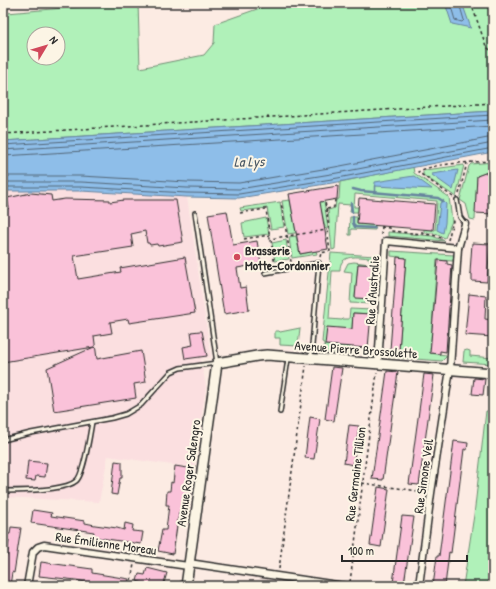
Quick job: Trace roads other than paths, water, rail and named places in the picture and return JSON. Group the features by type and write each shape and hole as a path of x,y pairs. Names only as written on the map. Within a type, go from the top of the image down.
{"street":[{"path":"450,369 458,248 464,224"},
{"name":"Rue d'Australie","path":"378,364 386,242 458,248"},
{"name":"Avenue Pierre Brossolette","path":"216,363 257,356 288,357 493,373"},
{"name":"Avenue Roger Salengro","path":"186,586 216,363"},
{"name":"Rue Simone Veil","path":"419,586 431,493 450,369"},
{"name":"Rue Émilienne Moreau","path":"27,586 33,552 38,547 44,545 189,564"},
{"path":"189,564 344,586"}],"lane":[{"path":"457,200 460,217 464,224"},
{"path":"3,440 126,414 141,405 171,372 180,368 216,363 195,213"},
{"path":"265,273 319,263 309,358"},
{"path":"280,412 288,357"},
{"path":"3,491 39,490 66,486 77,481 81,474 92,422"}],"water":[{"path":"445,3 462,3 471,28 452,24"},
{"name":"La Lys","path":"493,111 493,152 338,182 239,198 187,197 81,191 3,191 3,141"},
{"path":"458,170 453,190 432,175 432,174"},
{"path":"414,176 432,189 375,186 375,182"},
{"path":"443,201 446,204 443,233 437,230 440,203"}],"waterway":[{"path":"375,186 375,192"},
{"path":"353,189 438,198 443,201"},
{"path":"351,203 352,212"},
{"path":"353,217 355,227 375,228"}],"place":[{"name":"Brasserie Motte-Cordonnier","path":"237,257"}]}
